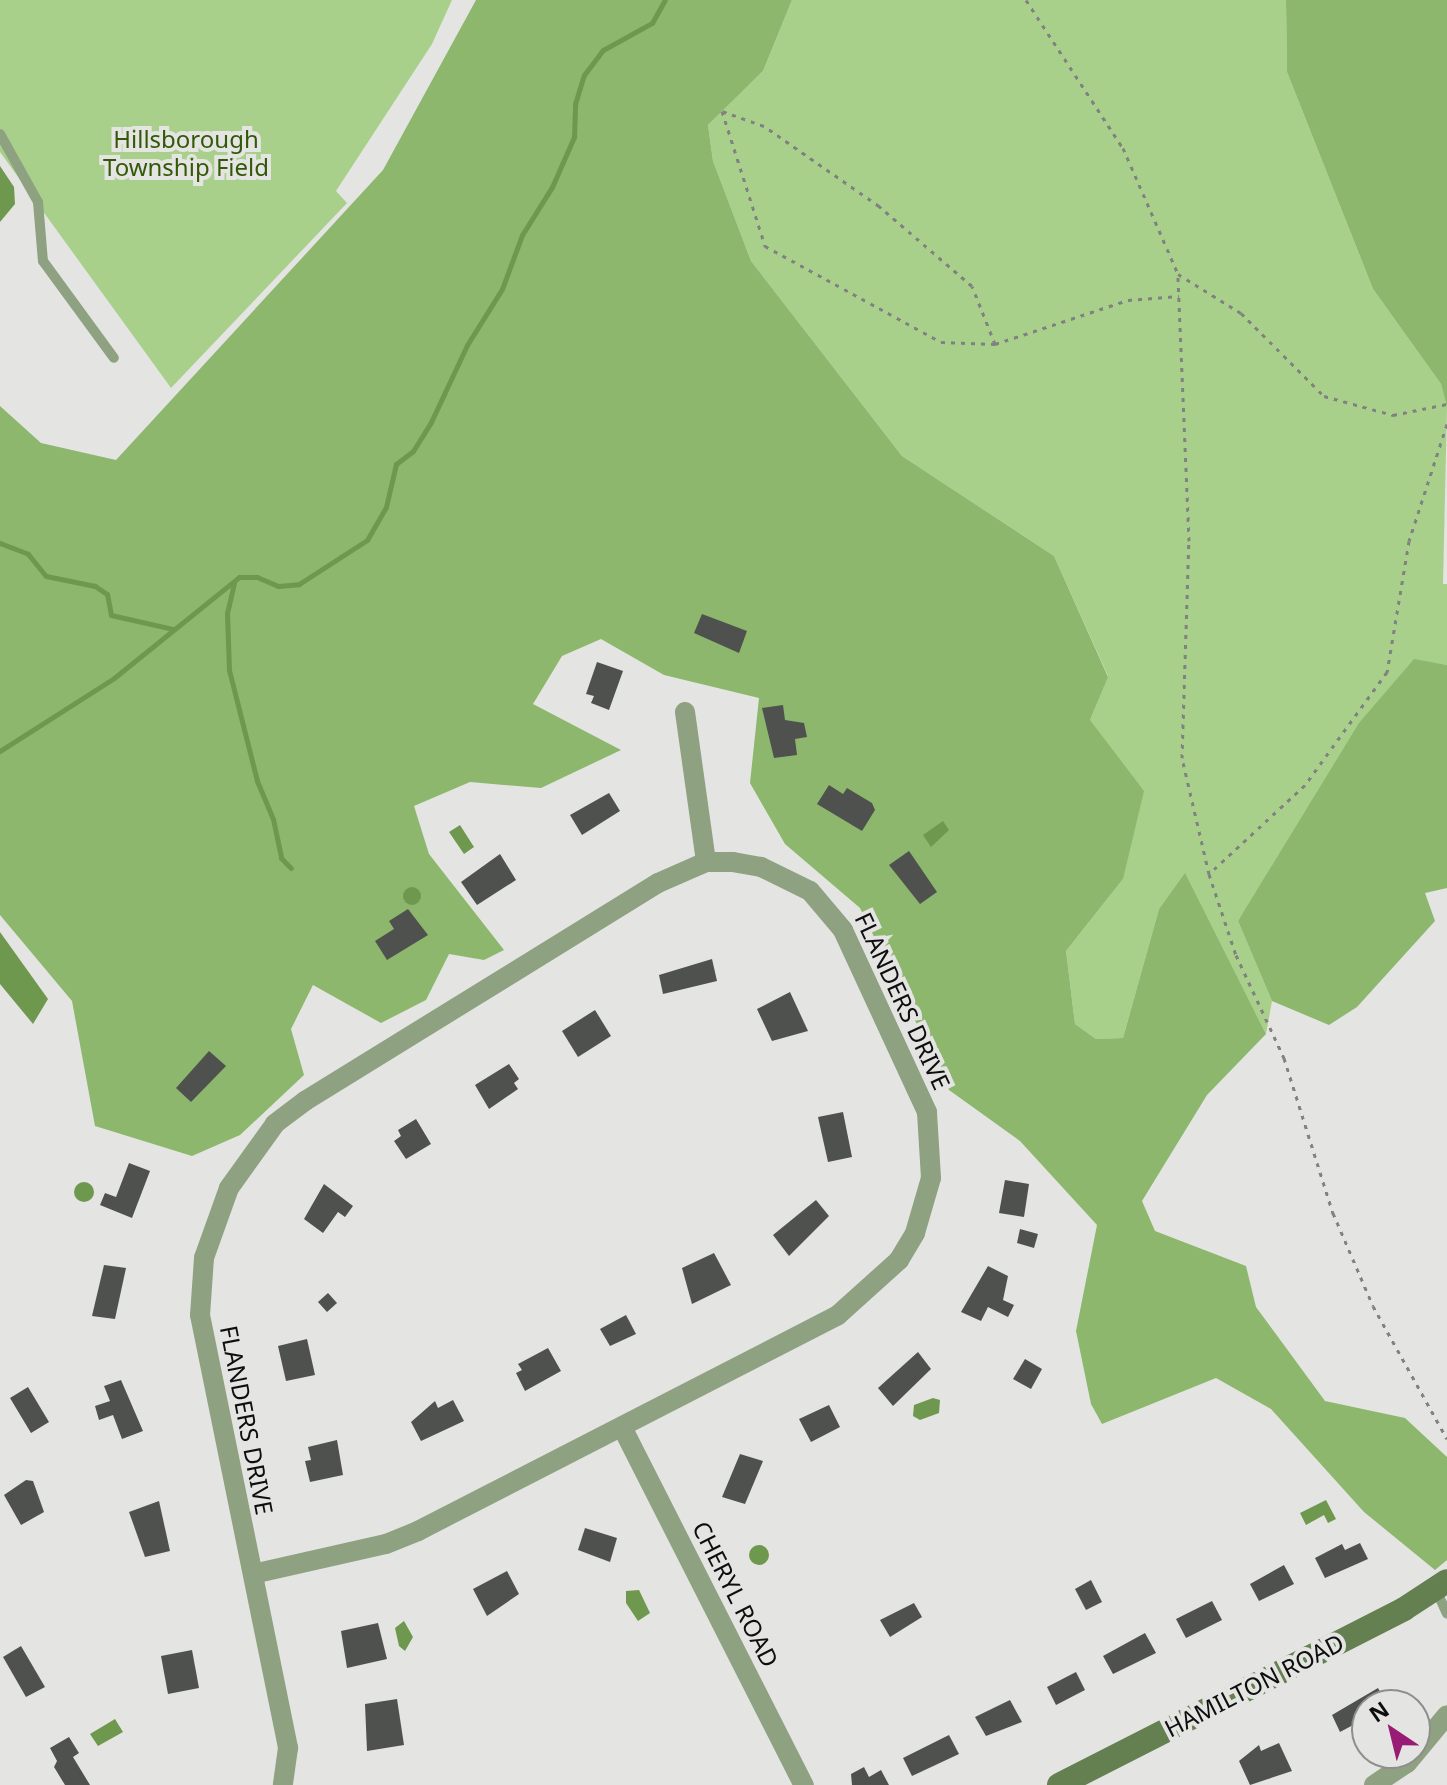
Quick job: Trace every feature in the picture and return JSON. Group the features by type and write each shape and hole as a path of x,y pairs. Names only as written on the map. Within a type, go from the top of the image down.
{"street":[{"path":"685,712 706,862"},
{"name":"FLANDERS DRIVE","path":"253,1574 386,1544 622,1427 860,1301 899,1260 915,1233 931,1178 927,1112 917,1085 828,907 810,891 761,867 706,862 658,883 305,1101 275,1124 229,1188 204,1258 200,1315 288,1748 283,1785"},
{"name":"CHERYL ROAD","path":"622,1427 804,1785"},
{"name":"HAMILTON ROAD","path":"1059,1785 1441,1586"},
{"path":"1374,1785 1407,1763 1447,1715"}],"lane":[{"path":"0,134 38,202 43,261 114,358"},
{"path":"1441,1586 1447,1614"}],"path":[{"path":"1026,0 1123,148 1178,274 1189,541 1182,758 1209,874 1236,955 1289,1071 1333,1213 1373,1306 1447,1439"},
{"path":"995,344 972,286 879,206 764,126 722,111 765,246 941,342 995,344 1128,300 1179,296"},
{"path":"1178,274 1241,313 1324,396 1393,415 1447,404"},
{"path":"1209,874 1305,785 1387,672 1409,541 1447,424"}],"green space":[{"name":"Hillsborough Township Field","path":"0,0 452,0 432,44 336,191 347,203 171,388 0,152"},
{"path":"792,0 1286,0 1287,72 1373,289 1441,384 1447,408 1443,584 1447,584 1447,665 1414,660 1238,921 1272,1001 1266,1034 1185,874 1159,909 1123,1038 1096,1039 1075,1024 1066,951 1123,879 1090,720 1108,676 1054,556 902,456 751,261 713,161 708,125 763,71"}],"shaded area":[{"path":"476,0 792,0 763,71 708,125 713,161 751,261 902,456 1054,556 1108,677 1090,720 1144,791 1123,879 1066,951 1075,1024 1096,1039 1123,1038 1159,909 1185,873 1266,1034 1207,1095 1142,1201 1155,1231 1246,1266 1256,1307 1325,1401 1405,1418 1447,1457 1447,1560 1435,1570 1364,1512 1271,1409 1216,1378 1102,1424 1091,1404 1076,1331 1097,1225 1020,1141 949,1090 860,908 785,844 750,783 759,698 664,675 601,639 562,656 533,704 621,750 541,788 470,782 414,806 429,854 504,950 484,960 449,954 426,1000 381,1023 313,985 291,1029 304,1075 240,1135 192,1156 95,1126 72,1001 0,915 0,406 41,443 116,460 383,170"},
{"path":"1286,0 1447,0 1447,408 1441,384 1373,289 1287,72"},
{"path":"0,166 14,187 15,204 0,222"},
{"path":"1414,659 1447,665 1447,888 1425,893 1435,921 1357,1007 1329,1025 1272,1001 1238,921 1359,723"},
{"path":"943,821 949,830 931,847 923,835"},
{"path":"460,825 474,847 464,854 449,832"},
{"path":"412,887 421,896 412,905 403,896"},
{"path":"0,932 48,999 33,1024 0,984"},
{"path":"84,1182 91,1185 94,1192 91,1199 84,1202 77,1199 74,1192 77,1185"},
{"path":"933,1398 940,1400 939,1413 920,1420 913,1416 914,1405"},
{"path":"1326,1500 1336,1519 1328,1523 1324,1515 1306,1525 1300,1513"},
{"path":"759,1545 766,1548 769,1555 766,1562 759,1565 752,1562 749,1555 752,1548"},
{"path":"639,1590 650,1613 638,1621 626,1603 626,1591"},
{"path":"404,1621 413,1637 405,1651 399,1646 395,1628"},
{"path":"115,1719 123,1732 98,1746 90,1734"}],"building":[{"path":"702,614 747,631 739,653 694,633"},
{"path":"597,662 623,671 609,710 591,703 594,696 586,694"},
{"path":"783,705 785,720 804,723 807,737 795,739 797,755 774,758 762,708"},
{"path":"829,785 843,794 847,788 872,803 875,810 862,831 817,804"},
{"path":"609,793 620,811 582,835 570,815"},
{"path":"909,851 937,892 920,904 889,865"},
{"path":"500,854 516,880 477,905 461,882"},
{"path":"408,909 428,935 387,960 375,941 394,929 389,921"},
{"path":"712,959 717,981 663,994 659,975"},
{"path":"790,992 808,1031 772,1041 757,1009"},
{"path":"595,1010 611,1036 578,1057 562,1031"},
{"path":"209,1051 226,1066 191,1102 176,1088"},
{"path":"509,1064 519,1079 514,1083 518,1089 489,1109 475,1085"},
{"path":"843,1112 852,1157 828,1162 818,1117"},
{"path":"416,1119 431,1144 406,1159 394,1141 401,1136 398,1130"},
{"path":"129,1163 150,1171 132,1218 100,1205 105,1193 116,1197"},
{"path":"1005,1180 1029,1184 1024,1217 999,1213"},
{"path":"324,1184 353,1206 345,1217 338,1212 323,1233 304,1219"},
{"path":"816,1200 829,1216 789,1256 773,1235"},
{"path":"1020,1229 1038,1234 1034,1248 1017,1243"},
{"path":"714,1253 731,1285 692,1304 682,1268"},
{"path":"104,1265 126,1268 115,1319 92,1316"},
{"path":"988,1266 1008,1276 1003,1300 1014,1305 1008,1317 988,1307 981,1321 961,1312"},
{"path":"328,1293 337,1303 327,1312 318,1302"},
{"path":"626,1315 636,1334 610,1346 600,1329"},
{"path":"307,1339 315,1375 286,1381 278,1346"},
{"path":"548,1348 561,1371 525,1391 516,1373 522,1370 518,1364"},
{"path":"918,1352 931,1369 893,1406 878,1388"},
{"path":"1025,1359 1042,1369 1031,1389 1013,1379"},
{"path":"121,1380 143,1431 122,1439 113,1415 99,1420 95,1406 110,1401 104,1386"},
{"path":"28,1387 49,1422 31,1433 10,1398"},
{"path":"453,1400 464,1421 421,1441 411,1422 435,1401 438,1408"},
{"path":"829,1405 840,1427 811,1442 799,1419"},
{"path":"337,1440 343,1475 310,1482 305,1461 311,1460 308,1447"},
{"path":"740,1454 763,1461 745,1504 722,1497"},
{"path":"26,1480 33,1481 44,1512 21,1525 4,1495"},
{"path":"159,1501 170,1551 145,1557 129,1512"},
{"path":"585,1528 617,1538 610,1562 578,1550"},
{"path":"1360,1543 1368,1559 1325,1578 1315,1558 1342,1544 1345,1550"},
{"path":"1284,1565 1294,1584 1259,1601 1250,1584"},
{"path":"507,1571 519,1594 487,1616 473,1589"},
{"path":"1091,1580 1102,1602 1086,1610 1075,1589"},
{"path":"1212,1601 1222,1620 1186,1638 1176,1619"},
{"path":"914,1603 922,1617 890,1637 880,1620"},
{"path":"378,1623 387,1659 347,1668 341,1631"},
{"path":"1145,1633 1156,1653 1113,1674 1103,1656"},
{"path":"21,1646 45,1687 26,1697 3,1657"},
{"path":"192,1650 199,1688 168,1694 161,1656"},
{"path":"1076,1672 1085,1690 1056,1705 1047,1687"},
{"path":"397,1699 404,1745 367,1751 365,1704"},
{"path":"1010,1700 1022,1722 986,1736 975,1717"},
{"path":"1351,1704 1351,1726 1340,1732 1332,1715"},
{"path":"949,1735 959,1754 912,1776 903,1758"},
{"path":"69,1737 79,1753 73,1757 90,1785 65,1785 54,1767 57,1761 50,1748"},
{"path":"1279,1743 1292,1771 1250,1785 1239,1761 1259,1745 1261,1751"},
{"path":"864,1767 869,1777 881,1770 889,1785 852,1785 851,1774"}],"waterway":[{"path":"0,751 114,678 239,577 257,577 278,586 299,584 367,540 386,507 396,464 413,451 431,422 467,345 502,289 522,235 552,187 574,137 575,104 584,75 603,50 652,23 665,0"},
{"path":"0,543 28,554 46,576 95,586 107,594 111,615 173,629"},
{"path":"234,583 227,613 229,670 257,781 273,819 281,858 291,868"}]}
